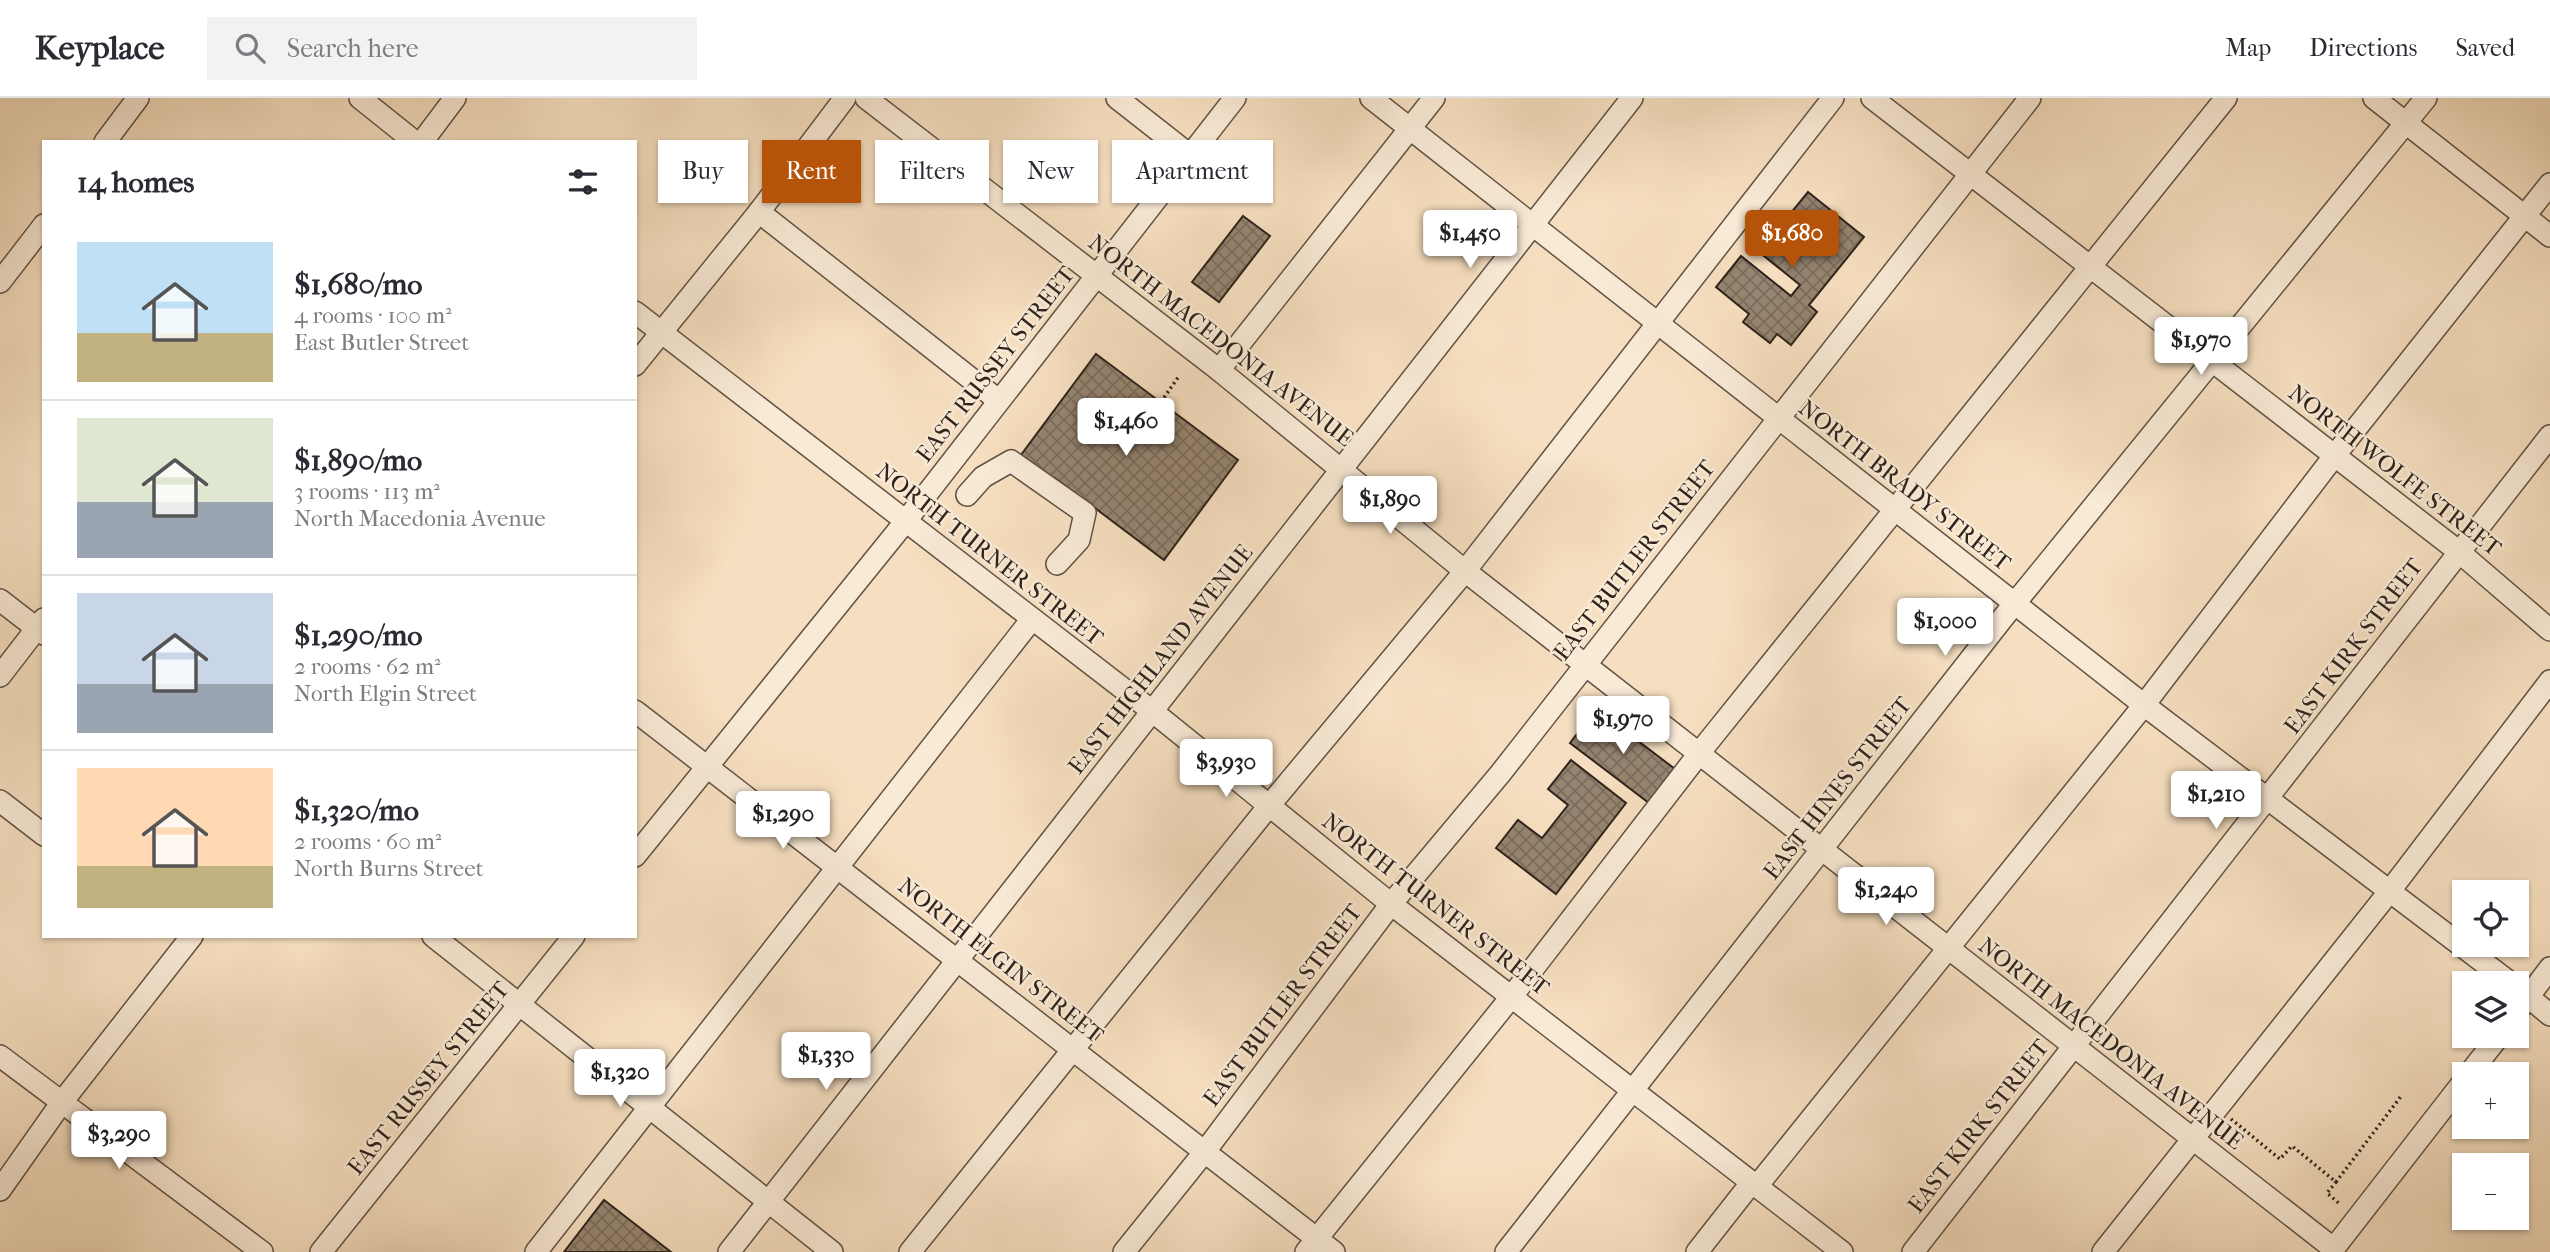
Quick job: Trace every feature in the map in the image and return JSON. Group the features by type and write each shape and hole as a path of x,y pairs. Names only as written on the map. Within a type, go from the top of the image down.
{"street":[{"path":"106,140 138,98"},
{"path":"360,98 412,140"},
{"path":"424,140 455,98"},
{"path":"637,362 759,212 845,98"},
{"name":"NORTH MACEDONIA AVENUE","path":"866,98 1219,370 1465,571 2333,1250"},
{"path":"1117,98 1171,140"},
{"name":"EAST RUSSEY STREET","path":"1203,140 1235,98"},
{"name":"NORTH BRADY STREET","path":"1371,98 2144,705 2495,971"},
{"path":"1219,370 1434,98"},
{"name":"EAST HIGHLAND AVENUE","path":"729,1252 1632,98"},
{"path":"910,1252 1075,1051 1269,807 1465,571 1833,98"},
{"name":"NORTH WOLFE STREET","path":"1872,98 2092,265 2458,551 2550,630"},
{"name":"EAST BUTLER STREET","path":"1124,1252 1206,1150 1391,904 1500,774 2030,98"},
{"path":"1312,1245 1512,996 1698,754 2226,98"},
{"path":"2374,98 2550,236"},
{"name":"EAST HINES STREET","path":"1506,1252 2016,605 2426,98"},
{"path":"1697,1252 2144,705 2335,455 2550,184"},
{"name":"EAST RUSSEY STREET","path":"637,854 905,522 1155,203"},
{"path":"759,212 998,401"},
{"path":"0,282 42,230"},
{"name":"NORTH TURNER STREET","path":"637,314 1152,711 1391,904 1633,1088 1842,1252"},
{"name":"EAST KIRK STREET","path":"1913,1252 2550,436"},
{"path":"967,495 983,477 1011,461 1069,500 1085,513 1079,540 1057,564"},
{"path":"0,600 41,627 0,676"},
{"path":"536,1252 1032,619"},
{"path":"2104,1252 2389,892 2550,681"},
{"name":"NORTH ELGIN STREET","path":"637,713 1206,1150 1312,1245 1334,1252"},
{"path":"0,801 42,833"},
{"path":"436,938 650,1105 832,1252"},
{"name":"EAST RUSSEY STREET","path":"321,1252 521,1006 572,938"},
{"path":"0,1190 184,939"},
{"path":"2529,990 2550,968"},
{"path":"2529,1003 2550,1015"},
{"path":"2478,1062 2489,1048"},
{"path":"0,1056 262,1252"},
{"path":"2333,1250 2452,1096"}],"path":[{"path":"1161,402 1179,376"},
{"path":"2335,1211 2341,1205 2327,1193 2402,1095"},
{"path":"2228,1117 2280,1159 2292,1146 2336,1182"}],"building":[{"path":"1808,192 1864,237 1809,305 1817,312 1791,345 1777,334 1770,343 1743,322 1749,314 1716,287 1741,256 1791,296 1800,285 1759,252"},
{"path":"1243,216 1270,236 1219,302 1192,282"},
{"path":"1096,354 1238,460 1164,560 1055,478 1041,495 1009,471"},
{"path":"1596,709 1675,769 1649,803 1570,743"},
{"path":"1571,760 1626,803 1556,894 1496,848 1518,820 1542,838 1568,805 1548,789"},
{"path":"604,1200 671,1252 564,1252"}]}
